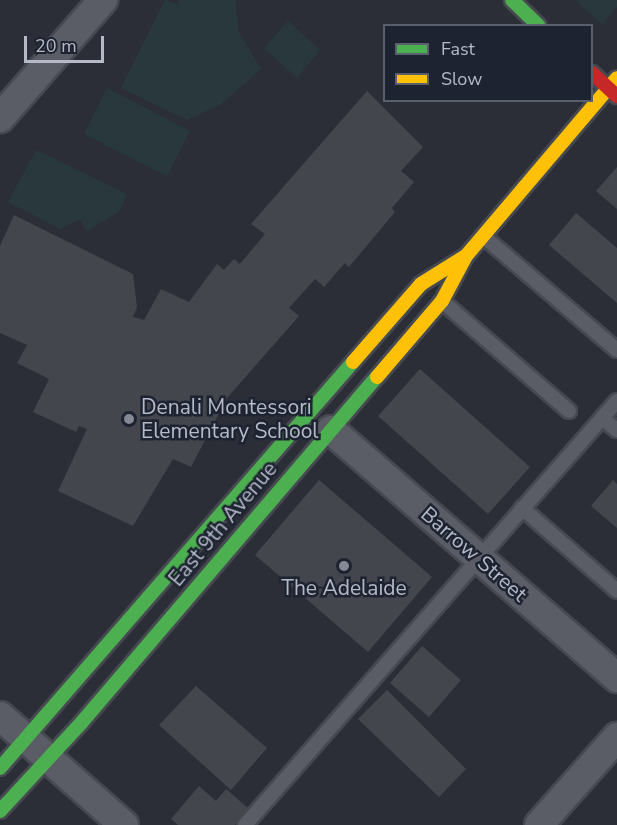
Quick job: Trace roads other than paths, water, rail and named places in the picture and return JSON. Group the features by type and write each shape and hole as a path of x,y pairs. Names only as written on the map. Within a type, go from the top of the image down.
{"street":[{"path":"0,118 103,0"},
{"path":"512,0 537,24"},
{"path":"593,74 614,88"},
{"name":"East 9th Avenue","path":"0,811 442,301 466,256 614,88"},
{"name":"East 9th Avenue","path":"0,768 421,284 466,256"},
{"name":"Barrow Street","path":"331,430 617,678"},
{"path":"0,716 124,825"},
{"path":"539,825 617,737"}],"lane":[{"path":"483,236 617,350"},
{"path":"442,301 569,411"},
{"path":"245,825 477,557 617,401"},
{"path":"602,418 617,430"},
{"path":"522,508 617,591"}],"place":[{"name":"Denali Montessori Elementary School","path":"129,419"},
{"name":"The Adelaide","path":"344,566"}]}
